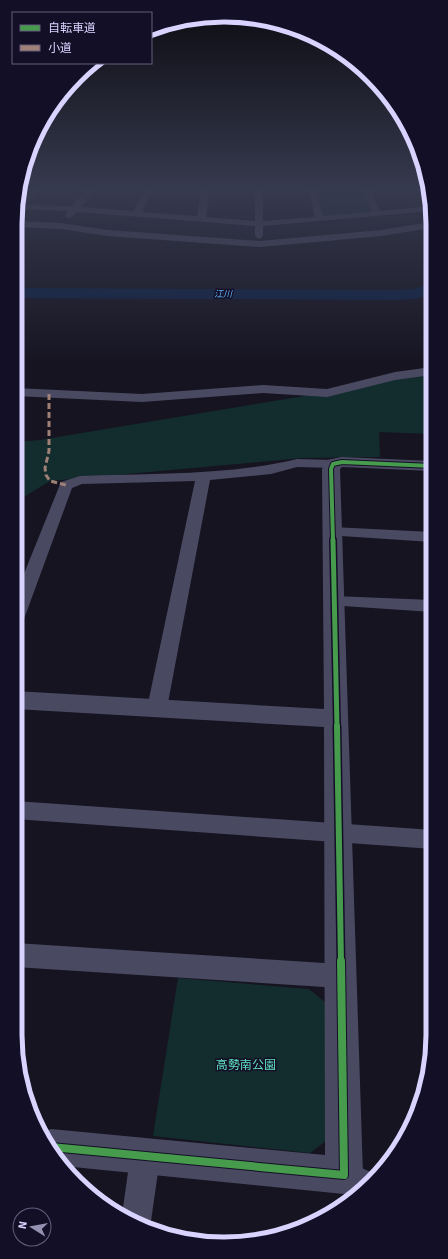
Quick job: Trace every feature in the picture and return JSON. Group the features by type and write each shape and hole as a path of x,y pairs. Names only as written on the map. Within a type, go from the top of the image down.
{"street":[{"path":"22,392 142,398 263,389 327,393 395,376 426,372"},
{"path":"22,601 66,485 80,480 203,476 271,470 297,463 333,464 342,462 426,466"},
{"path":"57,1149 354,1180 340,976 339,833 330,469 333,464"},
{"path":"157,708 203,476"},
{"path":"332,532 426,537"},
{"path":"334,601 426,606"},
{"path":"22,700 335,719"},
{"path":"22,810 426,839"},
{"path":"22,955 340,976"},
{"path":"137,1217 145,1158"}],"green space":[{"path":"426,373 426,434 379,432 380,457 302,458 50,481 22,498 22,441 40,440 310,395"},
{"name":"高勢南公園","path":"178,978 309,989 327,1004 330,1138 310,1153 153,1136"}],"waterway":[{"name":"江川","path":"22,293 397,295 414,294 426,290"}],"marked path":[{"path":"49,394 49,451 45,468 46,475 50,481 66,485"}],"cycle path":[{"path":"56,1148 344,1175 339,833 331,469 333,464 342,462 426,466"}]}
